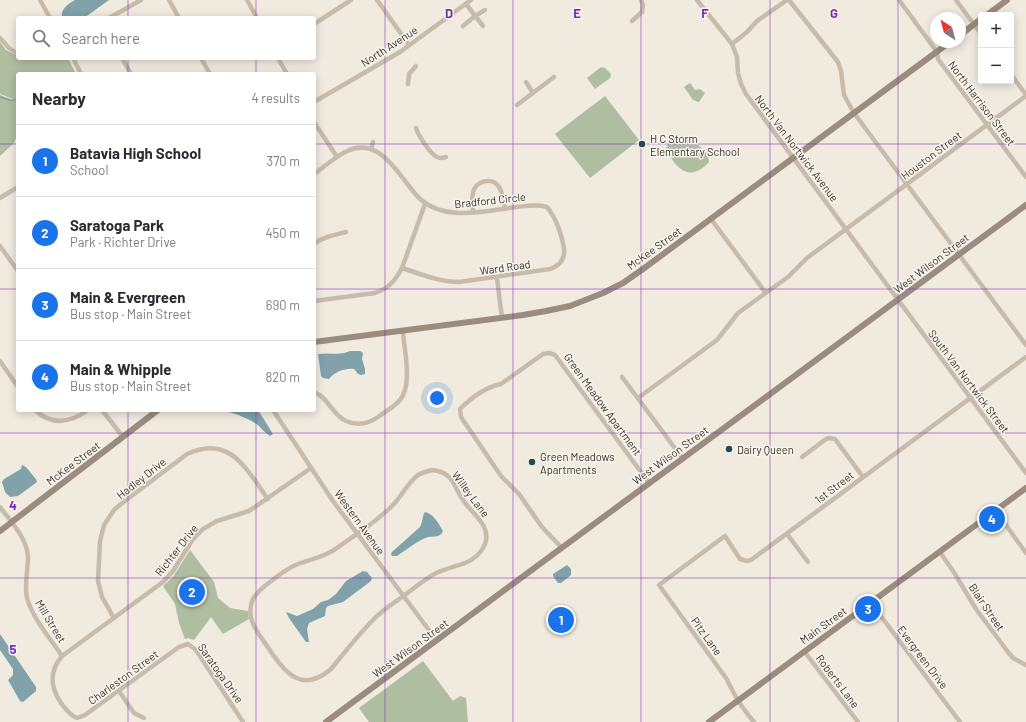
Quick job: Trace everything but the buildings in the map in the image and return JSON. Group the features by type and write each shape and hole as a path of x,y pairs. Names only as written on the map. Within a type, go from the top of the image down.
{"main road":[{"path":"991,12 1007,0"},
{"path":"966,31 978,22"},
{"name":"McKee Street","path":"316,342 523,316 570,306 603,293 623,283 643,269 942,48"},
{"name":"West Wilson Street","path":"326,722 1026,205"},
{"name":"McKee Street","path":"0,531 155,412"},
{"name":"Main Street","path":"709,722 1026,488"}],"street":[{"path":"40,0 49,16"},
{"path":"113,16 142,0"},
{"path":"169,0 178,16"},
{"path":"247,0 256,16"},
{"path":"316,23 352,0"},
{"path":"377,0 409,45"},
{"name":"North Avenue","path":"316,101 382,63 471,0"},
{"path":"632,21 642,12 643,5 641,0"},
{"name":"North Van Nortwick Avenue","path":"697,0 732,44 737,57 738,73 741,84 746,94 898,300"},
{"path":"732,44 748,32 757,21 788,0 838,62 841,71 844,95 854,113 1026,345"},
{"name":"North Harrison Street","path":"899,0 937,52 938,59 1026,177"},
{"path":"956,0 978,30"},
{"path":"466,4 483,26"},
{"path":"463,26 485,10"},
{"path":"0,38 8,48 16,53"},
{"path":"74,60 81,72"},
{"path":"123,60 130,72"},
{"path":"202,60 209,72"},
{"path":"279,60 286,72"},
{"path":"408,84 409,74 416,66"},
{"path":"517,105 554,77"},
{"path":"1014,78 1026,95"},
{"path":"526,82 533,93"},
{"name":"Houston Street","path":"638,398 717,340 738,313 765,292 788,277 807,258 1026,95"},
{"path":"316,125 337,157"},
{"path":"416,128 417,134 435,157 440,159 446,158"},
{"path":"316,173 351,149 364,147 371,149 373,142"},
{"name":"Bradford Circle","path":"371,149 384,156 412,192 425,204 447,212 461,214 538,205 547,208 554,215"},
{"path":"473,212 473,193 481,182 490,181 500,187 505,208"},
{"path":"0,198 16,188"},
{"path":"316,301 380,291 390,285 402,268 425,204"},
{"name":"Ward Road","path":"402,268 435,279 452,282 541,272 556,267 564,257 565,249 554,215"},
{"path":"711,219 765,292"},
{"path":"316,242 346,232"},
{"path":"0,246 16,268"},
{"path":"497,278 502,318"},
{"name":"South Van Nortwick Street","path":"898,300 1026,473"},
{"path":"316,393 322,397 340,418 356,424 372,421 395,405 403,396 407,381 403,331"},
{"name":"Green Meadow Apartment","path":"562,548 542,527 519,494 501,476 461,417 460,409 479,394 493,386 501,384 543,354 549,353 555,355 649,483"},
{"name":"1st Street","path":"659,585 725,536 740,559 747,561 751,560 1026,357"},
{"path":"0,361 16,384"},
{"path":"622,377 683,459"},
{"path":"38,412 56,422 67,421 80,416 85,412"},
{"path":"104,412 123,437"},
{"name":"Western Avenue","path":"275,412 311,468 437,641"},
{"path":"802,457 826,439 834,439 863,477"},
{"name":"Hadley Drive","path":"114,618 102,597 99,588 98,573 102,534 108,518 121,504 187,454 195,450 205,448 224,450 232,454 239,460 268,499"},
{"name":"Richter Drive","path":"62,656 168,577 193,539 203,529 217,521 249,512 311,468"},
{"name":"Willey Lane","path":"357,533 391,507 417,476 433,470 442,472 450,478 463,500 486,529 487,536 485,545 468,563 436,573 403,596"},
{"name":"Mill Street","path":"0,507 23,538 26,547 28,556 26,587 30,607 62,656"},
{"path":"996,511 1026,553"},
{"path":"357,533 329,553 298,564 283,572 253,599 251,606 252,621 280,666 289,674 301,679 312,679 325,675 373,619 403,596"},
{"path":"787,534 808,562"},
{"name":"Blair Street","path":"940,552 976,609 1008,652 1013,658 1026,665"},
{"name":"Pitz Lane","path":"659,585 726,678 738,701 754,722"},
{"name":"Evergreen Drive","path":"871,603 960,722"},
{"name":"Saratoga Drive","path":"179,647 188,644 196,650 243,722"},
{"name":"Charleston Street","path":"62,656 56,662 53,670 52,686 68,713 77,718 85,715 179,647"},
{"name":"Roberts Lane","path":"804,652 858,722"},
{"path":"118,691 134,713 144,718"}],"green space":[{"path":"0,42 6,50 16,55 16,60 69,60 75,72 16,72 16,100 0,94"},
{"path":"601,67 605,68 611,74 610,78 595,89 587,78"},
{"path":"690,83 695,90 700,89 705,93 699,102 693,100 684,87"},
{"path":"0,95 16,101 16,138 14,143 0,156"},
{"path":"605,96 639,140 590,178 555,134"},
{"path":"684,136 694,141 708,154 709,162 696,172 684,171 679,167 674,162 666,148 671,138"},
{"path":"190,550 214,582 218,598 230,608 248,611 249,619 223,634 211,617 194,640 188,638 185,639 179,623 175,604 163,586 173,577"},
{"path":"423,661 453,701 460,696 466,698 468,722 369,722 359,708"}],"water":[{"path":"75,0 109,0 87,16 62,16 63,9"},
{"path":"360,351 363,353 362,359 365,374 358,374 354,369 351,369 337,372 329,379 321,376 318,354 342,353"},
{"path":"226,412 259,412 273,434 270,436 258,425 244,417"},
{"path":"22,465 28,469 37,482 18,496 10,497 5,492 2,482 4,479 21,469"},
{"path":"425,512 436,520 443,531 442,533 439,536 424,538 397,556 392,556 392,552 420,527"},
{"path":"567,565 571,569 571,575 561,583 558,583 553,574"},
{"path":"363,571 367,572 372,578 371,581 343,602 328,606 326,608 325,616 309,623 307,629 309,642 306,642 286,612 297,616 313,609 321,602 328,600 336,594 346,581"},
{"path":"0,634 36,687 36,691 23,702 20,701 8,680 13,675 13,669 0,650"}],"waterway":[{"path":"0,97 9,100 16,100"}],"place":[{"name":"H C Storm Elementary School","path":"642,144"},
{"name":"Dairy Queen","path":"729,449"},
{"name":"Green Meadows Apartments","path":"532,462"},
{"name":"Main & Whipple","path":"992,519"},
{"name":"Saratoga Park","path":"192,592"},
{"name":"Main & Evergreen","path":"868,609"},
{"name":"Batavia High School","path":"561,620"}]}
